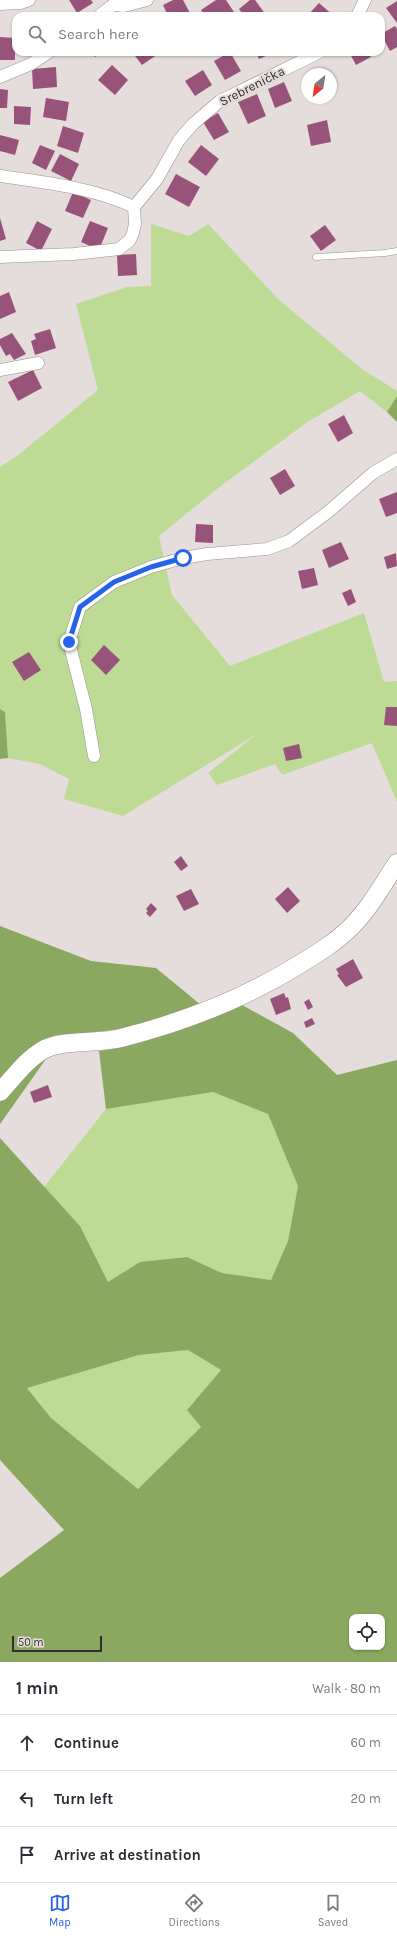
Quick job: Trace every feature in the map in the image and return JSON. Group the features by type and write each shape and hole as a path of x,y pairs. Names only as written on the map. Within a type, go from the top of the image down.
{"main road":[{"path":"0,1092 27,1061 45,1049 60,1045 119,1039 185,1020 228,1003 277,978 330,945 351,927 361,917 397,863"}],"street":[{"path":"0,4 21,3 29,0"},
{"path":"103,12 113,2 124,6 148,0"},
{"path":"359,12 366,0"},
{"path":"0,77 31,64 44,56"},
{"name":"Srebrenička","path":"134,207 157,179 179,140 193,124 220,101 312,56"},
{"path":"0,176 46,183 117,199 134,207 135,224 130,240 119,249 74,254 0,257"},
{"path":"0,370 38,363"},
{"path":"94,756 86,709 69,642 80,607 114,582 151,567 183,558 207,554 267,549 289,541 328,512 373,473 397,459"}],"lane":[{"path":"316,257 364,255 397,251"}],"green space":[{"path":"151,224 189,236 208,224 278,299 362,369 397,391 397,396 387,412 360,391 306,423 218,488 159,536 172,595 230,666 364,613 384,682 397,681 397,802 372,743 282,775 275,764 217,785 208,773 257,734 123,816 64,799 69,779 40,764 8,758 5,712 0,709 0,467 17,456 98,390 76,304 127,287 151,286"},
{"path":"397,396 397,422 387,412"},
{"path":"0,709 5,712 8,758 0,759"},
{"path":"0,926 91,961 156,968 201,1005 124,1029 53,1036 46,1059 0,1124"},
{"path":"242,1005 293,1033 337,1075 397,1060 397,1662 0,1662 0,1578 64,1530 0,1460 0,1138 80,1226 108,1282 140,1262 187,1257 222,1273 271,1280 288,1241 298,1186 268,1114 213,1092 106,1109 99,1051 154,1039","holes":["188,1350 221,1370 187,1410 201,1427 138,1489 51,1418 27,1388 139,1355"]},
{"path":"213,1092 268,1114 298,1186 288,1241 271,1280 222,1273 187,1257 140,1262 108,1282 80,1226 44,1187 106,1109"},
{"path":"188,1350 221,1370 187,1410 201,1427 138,1489 51,1418 27,1388 139,1355"}],"building":[{"path":"69,0 91,0 93,3 76,12"},
{"path":"173,0 183,0 189,12 166,12 163,5"},
{"path":"216,0 226,0 234,12 202,12 201,10"},
{"path":"250,0 255,0 264,12 241,12 239,9"},
{"path":"397,1 397,23 386,8"},
{"path":"319,3 329,12 311,12"},
{"path":"395,26 397,29 397,47 390,51 385,42 385,32"},
{"path":"0,37 12,38 12,56 15,56 15,60 0,60"},
{"path":"135,56 155,56 142,65"},
{"path":"223,56 232,56 241,71 225,80 214,61"},
{"path":"258,56 266,56 259,59"},
{"path":"351,56 371,57 356,65"},
{"path":"112,65 128,80 115,95 98,80"},
{"path":"56,67 57,87 33,89 32,69"},
{"path":"203,70 212,85 195,96 185,81"},
{"path":"284,82 292,101 275,108 268,89"},
{"path":"0,89 8,90 7,108 0,108"},
{"path":"257,94 266,116 248,124 238,102"},
{"path":"46,98 69,102 66,121 43,117"},
{"path":"14,106 31,107 30,125 14,124"},
{"path":"218,113 229,132 214,140 203,122"},
{"path":"327,120 331,142 311,146 307,125"},
{"path":"63,126 84,133 78,153 57,146"},
{"path":"0,135 19,140 15,155 0,151"},
{"path":"40,145 55,151 46,170 32,163"},
{"path":"201,145 219,159 206,176 188,162"},
{"path":"60,154 79,164 71,181 51,171"},
{"path":"176,174 200,187 189,207 165,194"},
{"path":"73,192 91,200 83,218 65,211"},
{"path":"0,218 6,239 0,241"},
{"path":"37,221 52,229 41,251 26,243"},
{"path":"90,221 108,228 99,250 81,242"},
{"path":"325,225 336,240 321,251 310,236"},
{"path":"136,254 137,275 118,276 117,255"},
{"path":"9,292 16,312 0,319 0,296"},
{"path":"50,329 56,348 35,355 31,341 36,339 34,334"},
{"path":"12,333 26,354 14,360 10,354 6,356 0,345 0,339"},
{"path":"33,370 42,388 18,401 8,382"},
{"path":"344,415 353,433 338,442 328,424"},
{"path":"285,469 295,486 280,495 270,478"},
{"path":"397,492 397,513 386,517 379,499"},
{"path":"196,524 213,525 213,543 195,542"},
{"path":"341,542 349,559 329,568 322,550"},
{"path":"396,553 397,566 387,569 384,557"},
{"path":"314,568 318,585 302,589 298,571"},
{"path":"351,589 356,602 348,606 342,593"},
{"path":"104,645 120,660 106,675 91,660"},
{"path":"29,652 41,670 24,681 12,662"},
{"path":"386,707 397,707 397,726 384,725"},
{"path":"299,744 302,758 286,761 283,748"},
{"path":"181,856 188,866 181,871 174,862"},
{"path":"288,887 300,901 287,913 275,899"},
{"path":"191,889 199,904 184,911 176,896"},
{"path":"151,903 157,909 150,917 146,913 148,911 146,909"},
{"path":"353,959 363,978 346,987 337,975 339,974 336,969"},
{"path":"284,993 286,998 288,997 291,1009 276,1015 270,999"},
{"path":"309,999 313,1007 308,1010 304,1002"},
{"path":"312,1018 315,1024 306,1028 304,1022"},
{"path":"48,1085 52,1097 34,1103 30,1092"}],"route":[{"path":"69,642 80,607 114,582 151,567 183,558"}]}
